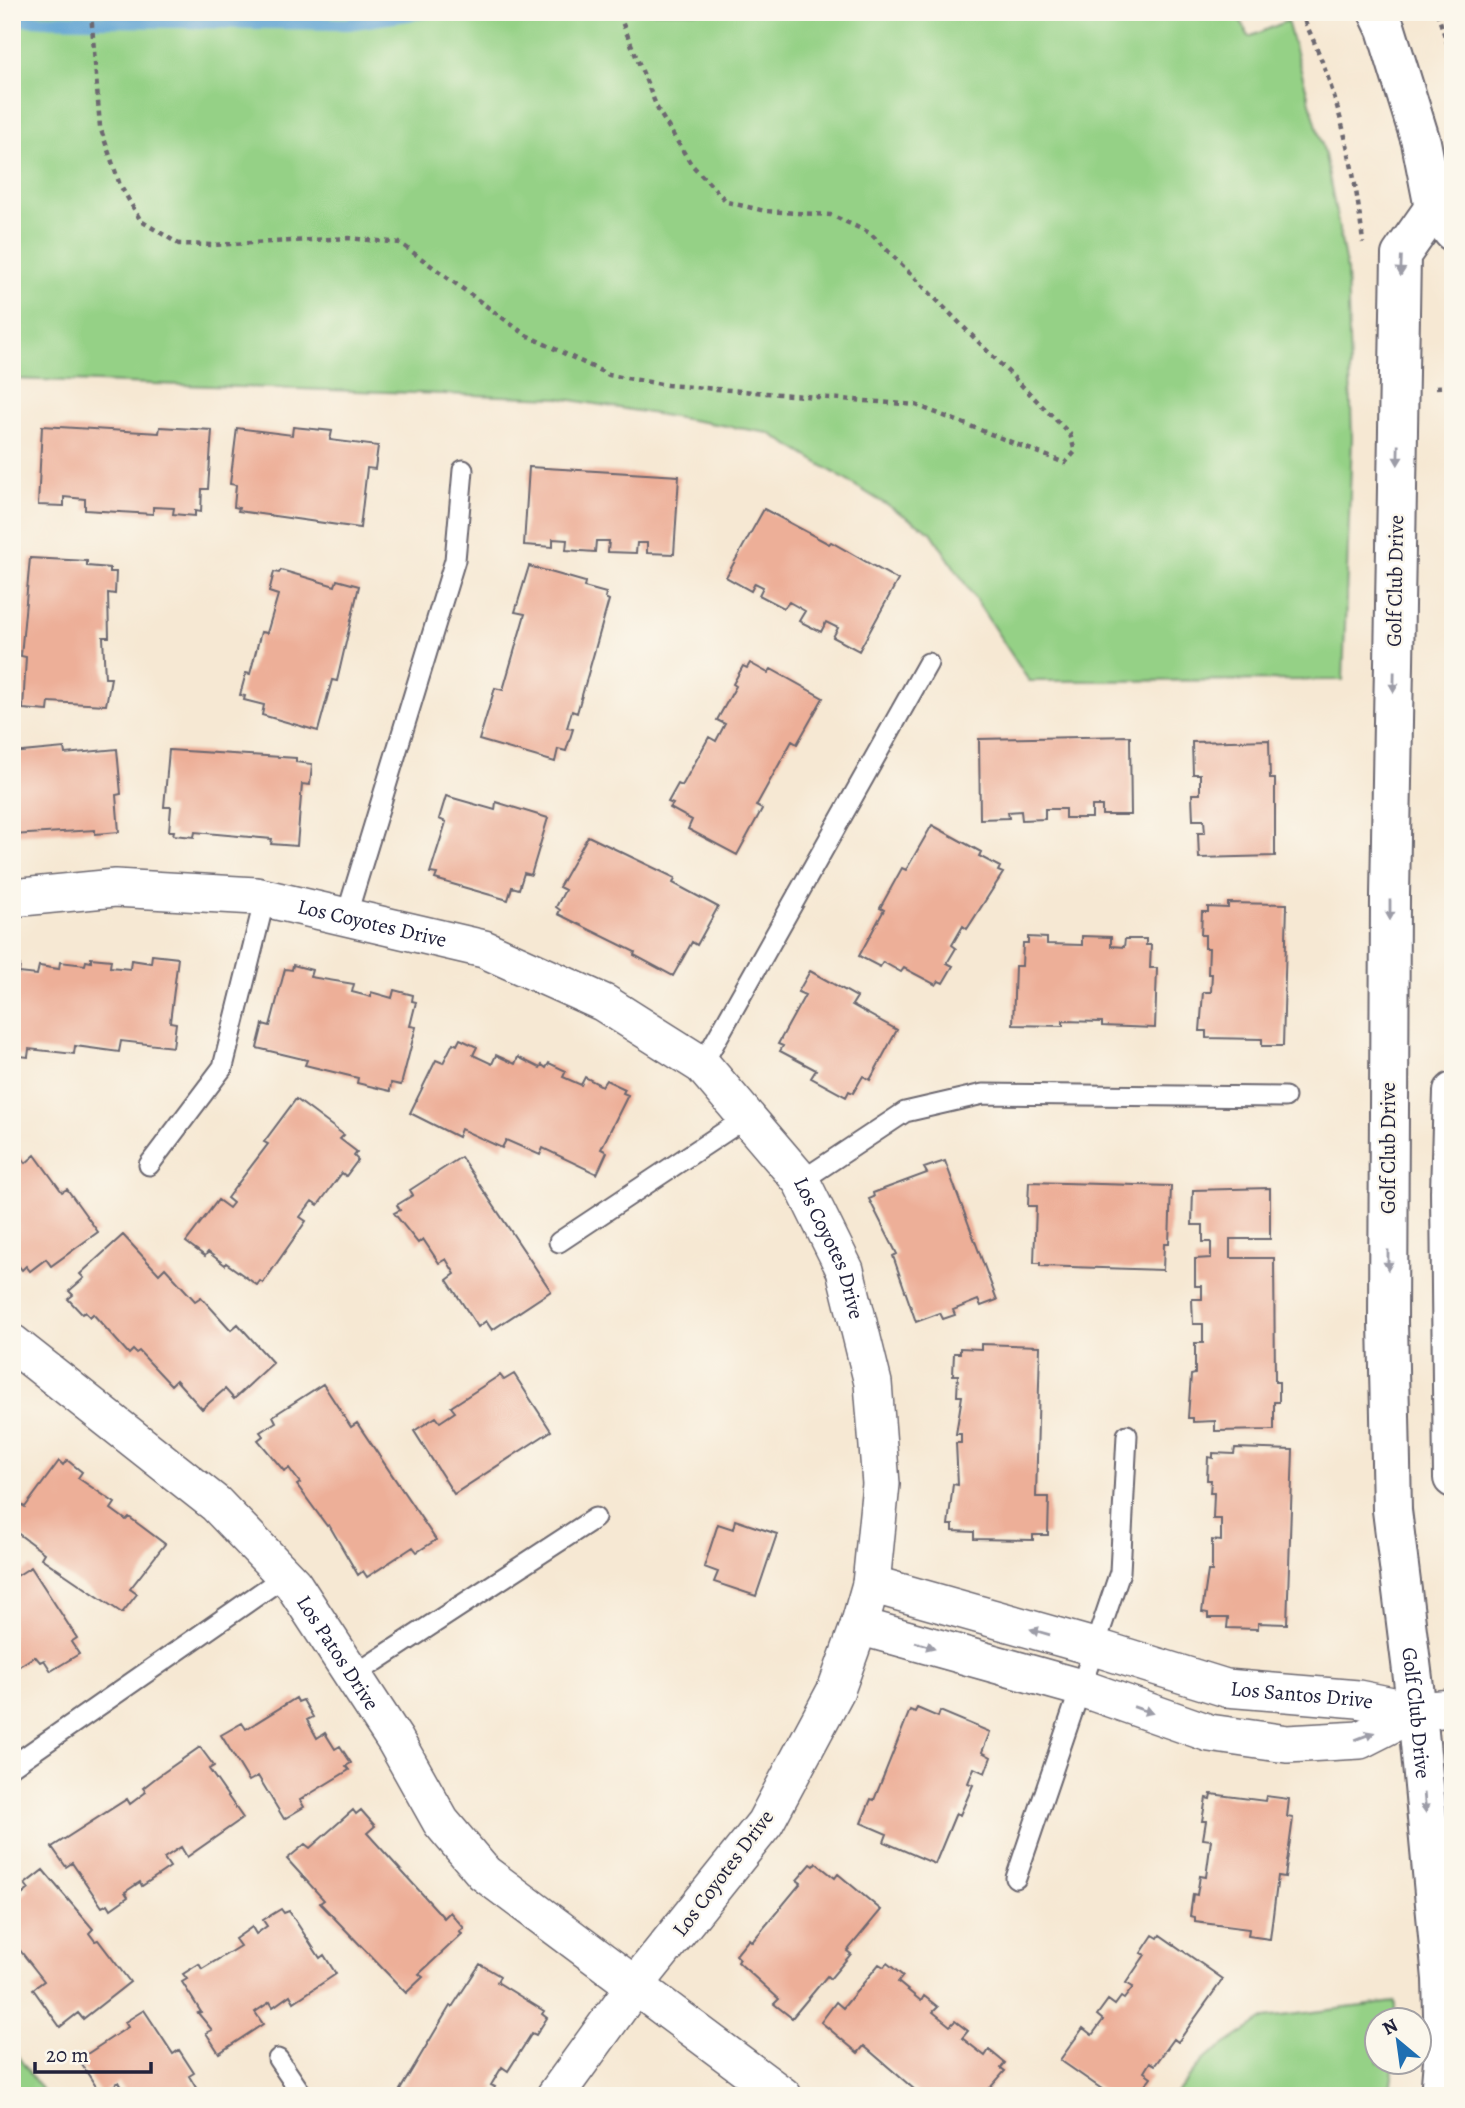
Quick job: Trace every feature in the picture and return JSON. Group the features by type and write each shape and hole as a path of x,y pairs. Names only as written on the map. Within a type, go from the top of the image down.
{"street":[{"name":"Golf Club Drive","path":"1382,21 1443,220 1402,255 1390,911 1388,1321 1392,1510 1435,1709 1444,2048 1440,2096"},
{"name":"Los Coyotes Drive","path":"12,898 115,887 265,898 484,949 604,1003 702,1065 801,1181 845,1270 873,1383 881,1484 871,1584 859,1626 836,1690 765,1823 636,1984 555,2096"},
{"path":"1453,1092 1453,1478"},
{"name":"Los Patos Drive","path":"12,1343 216,1504 285,1576 395,1740 441,1822 484,1873 783,2096"},
{"name":"Los Santos Drive","path":"871,1584 1094,1647 1226,1688 1358,1699 1435,1709"},
{"name":"Los Santos Drive","path":"859,1626 1081,1688 1209,1733 1287,1744 1360,1740 1435,1709"}],"lane":[{"path":"346,917 455,560 463,470"},
{"path":"702,1065 928,663"},
{"path":"149,1165 223,1067 265,898"},
{"path":"801,1181 905,1112 983,1094 1285,1097"},
{"path":"559,1242 747,1117"},
{"path":"1016,1878 1120,1572 1127,1435"},
{"path":"353,1676 595,1518"},
{"path":"12,1766 285,1576"},
{"path":"278,2059 303,2096"}],"path":[{"path":"91,12 100,127 120,185 141,221 179,244 212,245 349,237 400,243 526,335 609,375 667,385 916,405 1065,463 1075,453 1070,434 870,233 831,215 765,211 727,202 691,164 658,110 619,13"},
{"path":"1437,12 1453,61"},
{"path":"1302,15 1335,102 1351,165 1364,249"}],"green space":[{"path":"12,12 1236,12 1249,37 1287,21 1325,155 1347,271 1352,438 1343,680 1029,681 931,532 769,433 559,398 12,379"},
{"path":"1395,2002 1395,2007 1364,2007 1364,2076 1392,2076 1389,2096 1174,2096 1205,2058 1265,2018"},
{"path":"12,2048 46,2096 12,2096"}],"building":[{"path":"42,426 159,433 160,427 212,430 208,489 202,489 201,512 195,511 195,516 173,514 174,508 153,507 153,514 85,510 85,499 64,497 64,506 38,505"},
{"path":"293,427 332,431 330,440 378,446 375,469 367,468 360,528 238,511 239,508 234,507 236,485 230,484 237,428 292,435"},
{"path":"529,467 679,476 674,554 647,553 647,543 637,543 636,553 608,552 609,541 596,541 595,552 566,550 567,540 553,539 553,547 524,545"},
{"path":"764,509 829,544 831,542 898,580 859,651 833,637 838,628 826,622 821,632 799,621 805,611 789,602 784,608 759,595 763,587 755,583 751,591 726,577"},
{"path":"30,558 87,561 87,566 110,568 110,572 116,572 115,594 108,593 109,637 103,637 105,678 111,678 106,705 49,702 48,711 23,709 26,657 21,656"},
{"path":"529,566 585,582 584,587 606,593 605,598 609,600 577,713 572,711 567,728 573,729 566,751 558,749 555,762 479,740 495,688 503,690 525,614 515,612"},
{"path":"281,570 335,586 337,580 359,586 337,681 332,680 318,731 262,715 264,705 244,700 245,696 240,695 246,673 250,674 261,632 267,633 278,595 269,592 274,572 279,573"},
{"path":"750,663 768,673 771,669 823,698 797,744 792,741 756,806 762,809 737,855 688,829 692,820 670,808 673,804 668,802 678,784 682,786 709,737 716,741 725,724 717,720 736,686 733,684 743,666 747,668"},
{"path":"1130,736 1131,815 1102,815 1102,806 1092,806 1092,818 1065,818 1065,809 1045,809 1045,819 1022,820 1021,811 1008,812 1009,818 980,819 979,739"},
{"path":"1269,740 1270,779 1275,779 1275,856 1199,858 1198,833 1205,833 1204,820 1193,820 1192,794 1200,794 1200,774 1193,774 1192,742"},
{"path":"64,748 65,754 117,749 121,794 116,795 119,832 95,834 95,830 12,835 12,753"},
{"path":"169,750 296,758 296,762 312,764 310,785 302,784 297,846 271,844 272,839 195,832 194,837 173,835 174,831 169,831 171,807 164,807"},
{"path":"446,796 495,810 496,802 548,818 531,875 524,873 519,889 512,887 508,900 435,879 437,874 430,873 446,822 439,819"},
{"path":"932,825 981,852 979,856 1000,867 998,871 1003,873 967,929 963,926 952,945 956,948 947,963 953,966 943,983 939,981 936,985 904,968 901,972 883,962 880,967 859,956 884,910 880,908 902,868 906,870"},
{"path":"588,836 675,878 673,883 718,907 697,945 692,942 673,976 634,955 635,952 558,914 560,910 556,907 565,890 559,887"},
{"path":"1228,903 1287,904 1283,1046 1262,1046 1262,1039 1206,1038 1206,1031 1200,1031 1203,992 1211,992 1212,974 1208,974 1209,948 1205,948 1205,935 1201,935 1202,912 1208,912 1208,907 1228,908"},
{"path":"1082,936 1111,937 1111,946 1124,947 1125,939 1146,939 1146,945 1151,945 1150,968 1157,968 1155,1028 1063,1021 1063,1026 1013,1025 1015,966 1022,966 1023,943 1028,943 1028,937 1047,938 1047,944 1082,945"},
{"path":"152,955 178,958 170,1022 176,1023 173,1047 121,1041 119,1052 75,1046 74,1054 29,1049 28,1057 12,1055 12,964 20,965 19,973 37,975 39,966 59,969 60,962 85,965 86,961 91,962 91,958 111,960 110,967 130,969 131,960 151,963"},
{"path":"293,965 312,970 310,977 354,984 352,992 371,997 371,992 392,998 394,990 413,995 412,1001 416,1002 410,1026 416,1027 401,1085 391,1083 390,1091 357,1083 358,1078 305,1065 307,1060 257,1048 263,1024 270,1026 285,969 292,970"},
{"path":"810,971 857,997 852,1005 897,1030 870,1080 863,1076 853,1093 849,1091 846,1097 811,1078 816,1070 780,1051 783,1046 778,1044 805,995 798,992"},
{"path":"460,1039 477,1047 473,1055 492,1064 496,1055 515,1064 518,1057 540,1068 542,1065 546,1068 549,1063 566,1071 563,1077 581,1085 585,1077 602,1086 606,1080 625,1089 623,1093 628,1095 601,1149 607,1152 597,1174 543,1148 540,1155 506,1140 502,1148 461,1129 458,1137 410,1113 436,1060 443,1063 453,1043 457,1045"},
{"path":"296,1099 344,1135 340,1139 357,1152 354,1156 358,1160 346,1176 342,1173 318,1205 312,1201 300,1217 306,1221 263,1283 260,1281 257,1285 208,1252 205,1256 186,1242 218,1200 229,1208 233,1203 227,1198 268,1144 264,1142"},
{"path":"12,1144 26,1163 35,1155 62,1192 67,1189 98,1232 51,1266 46,1259 30,1271 26,1266 22,1270 12,1257"},
{"path":"461,1157 551,1291 492,1330 486,1321 478,1327 447,1280 455,1274 446,1259 439,1263 423,1239 418,1243 394,1213 400,1210 397,1205 413,1195 410,1190"},
{"path":"945,1161 997,1300 981,1306 978,1300 953,1310 955,1315 943,1319 940,1313 916,1322 893,1256 897,1254 869,1199 874,1197 873,1193 927,1173 924,1168"},
{"path":"1029,1182 1171,1186 1169,1244 1164,1244 1163,1270 1040,1266 1040,1263 1034,1263 1036,1206 1028,1206"},
{"path":"1270,1188 1270,1239 1230,1239 1230,1258 1274,1258 1275,1382 1279,1382 1279,1402 1274,1402 1274,1430 1215,1431 1215,1421 1193,1422 1193,1418 1188,1418 1191,1375 1195,1374 1195,1343 1203,1343 1203,1324 1193,1324 1192,1299 1202,1299 1202,1286 1195,1286 1195,1259 1211,1258 1211,1242 1203,1242 1203,1225 1192,1225 1193,1190"},
{"path":"123,1235 159,1274 165,1268 195,1301 201,1297 231,1330 238,1324 273,1363 234,1399 225,1389 202,1409 176,1380 171,1385 139,1351 136,1353 133,1350 129,1354 93,1314 90,1317 85,1312 82,1314 68,1299 73,1295 69,1291 84,1278 80,1274"},
{"path":"981,1344 1040,1346 1036,1497 1049,1497 1048,1535 1033,1535 1033,1540 974,1539 974,1532 953,1531 953,1525 948,1525 953,1484 958,1485 956,1443 961,1443 961,1434 956,1434 962,1396 957,1396 958,1375 953,1375 954,1353 960,1353 960,1348 981,1349"},
{"path":"514,1374 551,1431 454,1494 414,1431 436,1417 440,1422 455,1412 451,1407 500,1375 504,1380"},
{"path":"323,1384 351,1427 357,1423 436,1540 417,1552 413,1547 367,1577 363,1571 358,1575 329,1525 327,1526 297,1485 300,1483 289,1468 284,1471 258,1440 263,1436 260,1432 276,1422 273,1416"},
{"path":"1235,1448 1293,1450 1287,1624 1258,1623 1258,1629 1227,1628 1228,1618 1208,1618 1208,1613 1202,1612 1208,1571 1212,1571 1212,1540 1221,1541 1221,1519 1213,1519 1214,1493 1210,1493 1211,1480 1207,1480 1208,1457 1213,1458 1213,1453 1234,1454"},
{"path":"67,1460 82,1472 78,1478 115,1503 111,1509 126,1520 129,1517 165,1544 130,1589 137,1594 122,1613 41,1558 44,1553 12,1529 12,1511 18,1503 25,1507 59,1461 63,1465"},
{"path":"735,1520 777,1534 756,1596 714,1582 718,1572 704,1567 718,1524 733,1529"},
{"path":"31,1567 77,1638 71,1642 79,1654 51,1671 44,1660 40,1662 35,1656 18,1667 15,1663 12,1665 12,1579"},
{"path":"296,1698 298,1702 303,1700 313,1717 307,1720 317,1738 325,1733 335,1749 340,1746 351,1763 346,1766 349,1770 300,1800 304,1807 284,1819 258,1776 249,1781 221,1735 242,1723 246,1729"},
{"path":"917,1708 938,1717 940,1711 990,1732 982,1752 991,1757 985,1773 974,1768 968,1783 973,1785 960,1815 956,1813 935,1864 884,1842 887,1834 861,1823 871,1799 874,1800 910,1710 915,1712"},
{"path":"200,1747 214,1766 209,1769 243,1818 187,1857 181,1847 164,1858 170,1867 142,1886 140,1882 125,1892 128,1897 111,1909 108,1904 102,1907 72,1863 66,1867 52,1847 127,1799 130,1804 146,1792 143,1788"},
{"path":"1211,1794 1265,1801 1266,1796 1289,1799 1287,1817 1293,1818 1285,1877 1278,1876 1270,1939 1248,1936 1249,1929 1195,1922 1195,1917 1190,1916 1193,1894 1197,1895 1200,1876 1206,1877 1211,1840 1203,1839 1206,1821 1202,1821 1206,1798 1210,1799"},
{"path":"353,1810 356,1814 361,1810 375,1826 367,1833 444,1918 450,1912 464,1928 459,1932 462,1934 419,1974 423,1977 406,1993 320,1903 324,1900 287,1859 305,1844 310,1848"},
{"path":"816,1863 835,1878 838,1874 881,1910 847,1951 851,1954 830,1979 827,1976 792,2018 774,2004 779,1999 738,1962 740,1959 736,1955 749,1939 752,1942 801,1883 797,1880 811,1864 814,1866"},
{"path":"43,1870 93,1929 89,1933 95,1941 98,1940 130,1982 83,2019 78,2013 60,2027 33,1989 44,1981 12,1940 12,1903 29,1889 25,1884"},
{"path":"281,1909 284,1913 289,1911 320,1958 324,1955 336,1974 294,2002 290,1995 273,2007 270,2002 255,2012 263,2024 219,2053 206,2033 212,2030 198,2013 201,2012 182,1982 187,1979 183,1974 199,1964 202,1969 240,1946 235,1939 252,1927 256,1934 267,1926 263,1920"},
{"path":"1153,1935 1158,1938 1160,1935 1223,1979 1178,2042 1174,2039 1155,2065 1150,2062 1144,2072 1151,2077 1137,2096 1112,2096 1060,2060 1083,2028 1092,2035 1103,2020 1097,2015 1108,2000 1115,2005 1121,1997 1124,1999 1133,1987 1126,1983 1145,1955 1141,1953"},
{"path":"887,1963 903,1976 898,1982 921,2001 924,1996 938,2007 933,2012 950,2026 955,2021 968,2031 962,2038 985,2056 989,2050 1005,2063 1001,2068 1005,2071 988,2090 992,2096 922,2096 864,2046 858,2053 821,2022 836,2002 843,2008 879,1964 884,1967"},
{"path":"480,1964 500,1976 497,1982 544,2011 542,2014 547,2018 536,2035 532,2033 508,2071 502,2067 491,2085 495,2087 489,2096 410,2096 400,2090 450,2006 452,2007"},
{"path":"144,2010 173,2054 179,2050 194,2073 189,2076 201,2096 127,2096 119,2082 101,2094 82,2065 87,2061 84,2056 128,2027 125,2022"}],"waterway":[{"path":"12,20 348,24 428,12"}]}
